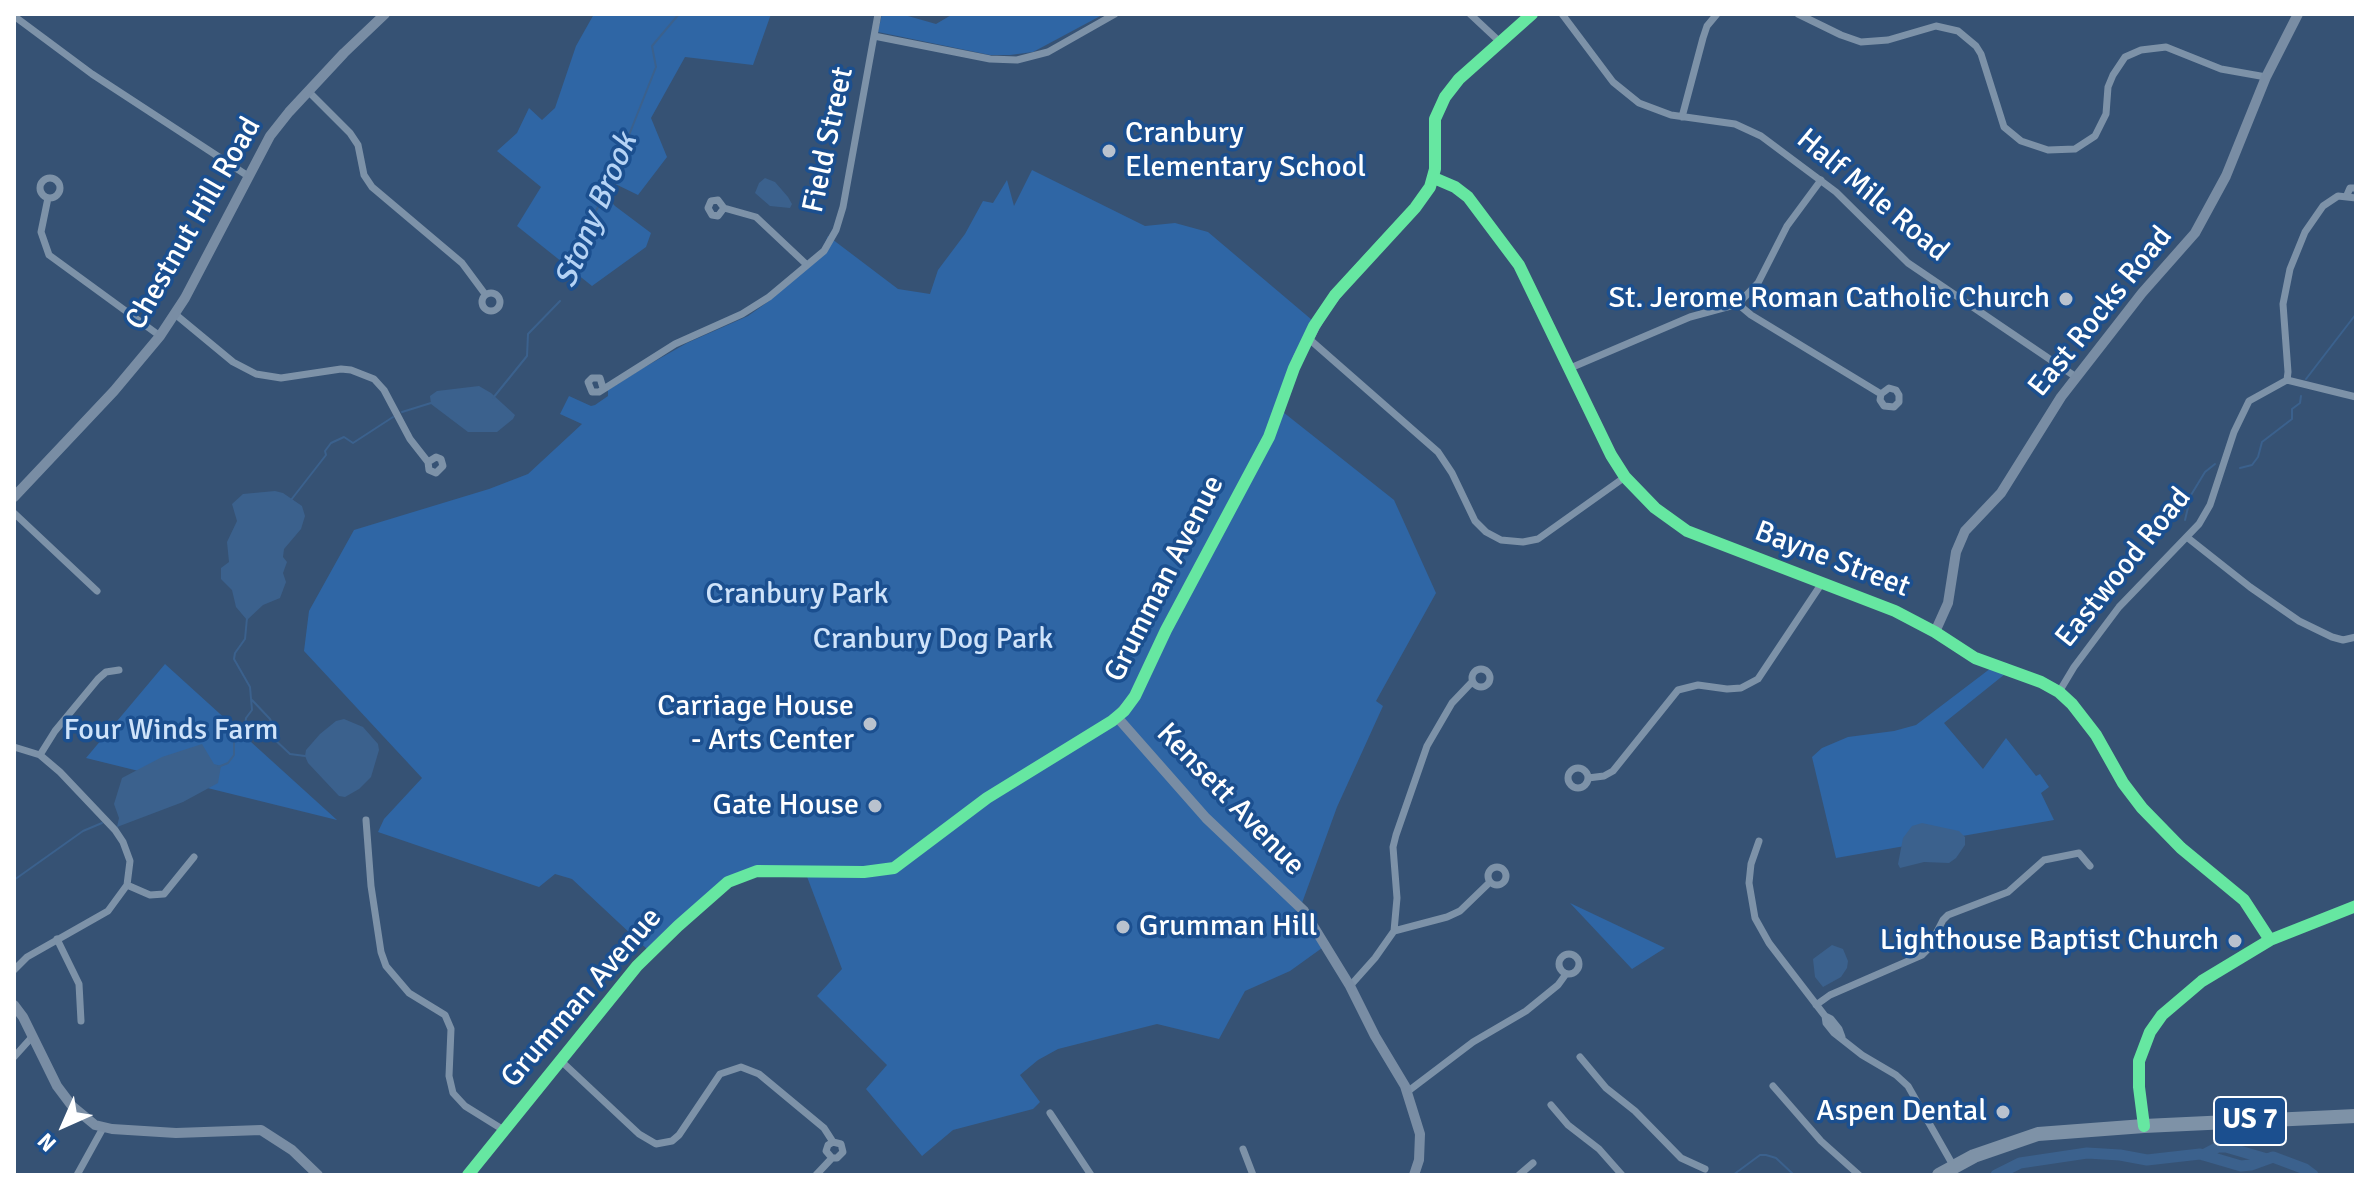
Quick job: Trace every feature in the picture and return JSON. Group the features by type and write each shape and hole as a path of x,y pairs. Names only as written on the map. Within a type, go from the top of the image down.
{"highway":[{"name":"US 7","path":"1939,1175 1985,1152 2038,1134 2356,1116"}],"street":[{"name":"Chestnut Hill Road","path":"14,497 114,391 160,336 175,314 270,136 308,91 385,14"},
{"name":"Field Street","path":"603,388 675,344 742,314 769,297 824,251 840,218 878,14"},
{"path":"874,36 975,57 1017,60 1048,52 1115,14"},
{"path":"1470,14 1500,42"},
{"path":"1434,178 1434,132 1439,108 1459,79 1532,14"},
{"name":"Half Mile Road","path":"1562,14 1619,89 1649,109 1747,128 1836,192 1908,263 2076,377"},
{"path":"1682,117 1707,26 1717,14"},
{"path":"1798,14 1861,42 1888,40 1936,26 1958,31 1981,54 2004,127 2021,141 2048,150 2075,149 2095,136 2106,114 2108,87 2113,75 2125,57 2141,50 2166,47 2221,69 2266,77"},
{"name":"East Rocks Road","path":"1935,632 1948,603 1961,538 1974,518 2001,493 2046,418 2076,377 2142,293 2195,233 2227,172 2266,77 2298,14"},
{"path":"15,15 92,74 248,176"},
{"path":"308,91 350,133 358,145 364,175 372,187 462,263 485,294"},
{"name":"Grumman Avenue","path":"468,1175 502,1129 648,954 706,900 737,877 757,871 864,872 894,868 997,791 1117,717 1135,696 1166,630 1269,437 1308,338 1335,295 1415,208 1434,178"},
{"name":"Bayne Street","path":"1434,178 1468,197 1516,260 1595,427 1625,477 1655,508 1687,531 1895,611 1975,658 2041,682 2059,692 2096,735 2123,783 2142,808 2178,845 2244,900 2270,940"},
{"path":"1568,369 1690,317 1738,304 1758,283 1787,226 1821,180"},
{"path":"2347,195 2348,189 2356,188"},
{"path":"2356,198 2338,196 2323,206 2305,232 2287,278 2283,304 2287,380 2356,397"},
{"path":"48,198 41,232 49,255 160,336"},
{"path":"724,208 756,217 807,265"},
{"path":"1738,304 1881,394"},
{"path":"175,314 233,362 256,374 281,378 341,369 374,379 384,390 410,439 428,462"},
{"path":"1308,338 1438,452 1452,473 1475,521 1501,540 1516,543 1538,539 1625,477"},
{"name":"Eastwood Road","path":"2059,692 2119,607 2188,538 2210,505 2246,406 2268,389 2287,380"},
{"path":"14,513 97,591"},
{"path":"2188,538 2299,621 2332,637 2343,640 2356,637"},
{"path":"1588,778 1613,771 1678,690 1698,685 1741,688 1758,679 1822,583"},
{"path":"40,755 55,731 98,679 106,672 119,670"},
{"path":"1350,986 1394,931 1397,898 1393,847 1396,835 1420,762 1434,731 1458,695 1472,682"},
{"name":"Kensett Avenue","path":"1117,717 1206,818 1304,911 1350,986 1407,1092 1420,1134 1419,1160 1414,1175"},
{"path":"14,747 40,755 60,772 115,830 130,861 127,885 108,911 27,957 14,970"},
{"path":"366,820 371,886 386,966 409,993 445,1015 451,1029 449,1076 453,1093 465,1106 502,1129"},
{"path":"1759,841 1751,864 1749,883 1755,918 1769,943 1816,1005 1839,1029 1842,1037 1862,1055 1896,1075 1908,1086 1954,1167"},
{"path":"1816,1005 1835,993 1922,955 1948,915 2008,892 2044,860 2079,853 2090,866"},
{"path":"127,885 150,895 164,894 194,857"},
{"path":"1394,931 1460,911 1490,882"},
{"path":"2144,1126 2139,1061 2154,1025 2202,981 2270,940 2356,906"},
{"path":"57,939 79,984 81,1021"},
{"path":"1407,1092 1473,1042 1526,1011 1558,985 1566,974"},
{"path":"14,1005 64,1096 80,1114 103,1128 176,1133 261,1130 292,1150 318,1175"},
{"path":"14,1057 32,1037"},
{"path":"1580,1057 1606,1088 1635,1111 1681,1158 1705,1169"},
{"path":"560,1060 638,1133 656,1144 672,1141 679,1135 720,1074 741,1067 759,1074 824,1128 833,1142 841,1144 840,1157 832,1158 816,1175"},
{"path":"1773,1086 1828,1148 1859,1175"},
{"path":"1551,1105 1622,1175"},
{"path":"1050,1113 1091,1175"},
{"path":"77,1175 103,1128"},
{"path":"832,1158 826,1148 833,1142"},
{"path":"1243,1149 1253,1175"},
{"path":"1519,1175 1533,1163"}],"green space":[{"path":"594,14 771,14 753,65 685,57 651,118 667,157 638,195 603,178 600,190 615,206 651,233 646,247 592,286 517,226 541,187 497,151 517,133 529,108 542,120 555,108 576,46"},
{"path":"882,14 901,14 936,24 953,14 1104,14 1033,52 990,55 878,32"},
{"name":"Cranbury Park","path":"1032,170 1145,226 1175,223 1208,232 1312,320 1286,382 1283,412 1394,500 1436,593 1376,701 1383,706 1337,807 1302,903 1260,863 1294,905 1322,948 1290,971 1245,991 1219,1039 1157,1024 1058,1049 1020,1075 1040,1102 1033,1109 953,1130 922,1156 866,1089 887,1065 817,996 842,969 806,874 874,875 897,872 964,818 956,818 909,855 890,865 859,869 761,868 737,873 702,900 648,950 572,879 555,874 539,887 378,832 384,819 422,778 304,651 309,611 354,530 528,474 582,424 560,414 569,396 595,405 608,396 608,390 643,368 687,343 748,316 769,301 823,248 828,236 898,289 930,294 938,270 965,234 983,201 993,203 1007,180 1014,206"},
{"name":"Four Winds Farm","path":"165,664 337,820 86,758"},
{"path":"1991,668 2005,674 1944,723 1983,769 2006,738 2036,776 2040,774 2049,787 2041,793 2054,820 1836,858 1812,757 1822,748 1848,737 1916,725"},
{"path":"1570,903 1665,948 1632,969"}],"shaded area":[{"path":"765,178 775,182 788,197 792,204 790,208 770,206 755,193"},
{"path":"479,386 515,415 497,432 468,432 431,404 430,396 437,391"},
{"path":"275,491 302,506 305,516 301,529 284,549 283,557 287,562 283,573 286,582 280,598 263,605 247,620 236,607 232,590 221,579 221,568 229,562 227,542 237,521 232,504 243,494"},
{"path":"344,719 363,727 378,744 379,750 371,777 345,797 339,796 305,756 306,750 320,734 336,721"},
{"path":"202,744 214,764 221,766 218,783 183,802 117,827 119,818 114,804 122,778 162,757"},
{"path":"1922,823 1959,831 1965,837 1965,845 1949,863 1924,862 1900,868 1903,838 1912,826"},
{"path":"1832,945 1843,949 1848,961 1847,968 1841,977 1823,987 1815,977 1813,959"}],"waterway":[{"name":"Stony Brook","path":"566,280 570,260 608,188 656,67 652,46 679,14"},
{"name":"Stony Brook","path":"493,398 527,356 528,334 560,301"},
{"path":"2306,379 2356,314"},
{"path":"2240,468 2252,465 2262,442 2292,419 2292,409 2300,403 2301,396"},
{"name":"Stony Brook","path":"402,412 431,403"},
{"name":"Stony Brook","path":"291,500 326,455 325,451 331,443 344,437 353,443 393,417"},
{"path":"2185,520 2191,495 2205,472 2215,464"},
{"name":"Stony Brook","path":"218,767 228,763 234,755 234,734 245,726 252,710 250,687 234,659 245,639 247,618"},
{"path":"252,700 270,719 272,737 290,754 305,756"},
{"name":"Stony Brook","path":"14,880 83,831 102,823"},
{"path":"2203,1155 2218,1147 2226,1147 2267,1159"},
{"path":"1996,1175 2020,1163 2087,1153 2147,1160 2200,1154 2241,1166 2273,1157 2313,1175"},
{"path":"1733,1175 1760,1155 1776,1158 1794,1175"}],"cycle path":[{"path":"468,1175 637,966 728,882 757,871 864,872 894,868 987,798 1124,711 1135,696 1166,630 1269,437 1294,368 1314,326 1335,295 1415,208 1430,187 1435,169 1435,119 1445,97 1459,79 1532,14"},
{"path":"1434,178 1468,197 1519,265 1611,455 1625,477 1655,508 1687,531 1895,611 1975,658 2041,682 2059,692 2096,735 2123,783 2142,808 2181,848 2244,900 2270,940"},
{"path":"2144,1126 2139,1061 2150,1032 2162,1015 2202,981 2270,940 2356,906"}],"place":[{"name":"Cranbury Elementary School","path":"1109,151"},
{"name":"St. Jerome Roman Catholic Church","path":"2066,299"},
{"name":"Carriage House - Arts Center","path":"870,724"},
{"name":"Gate House","path":"875,806"},
{"name":"Grumman Hill","path":"1123,927"},
{"name":"Lighthouse Baptist Church","path":"2235,941"},
{"name":"Aspen Dental","path":"2003,1112"}],"park label":[{"name":"Cranbury Dog Park","path":"933,640"}]}
